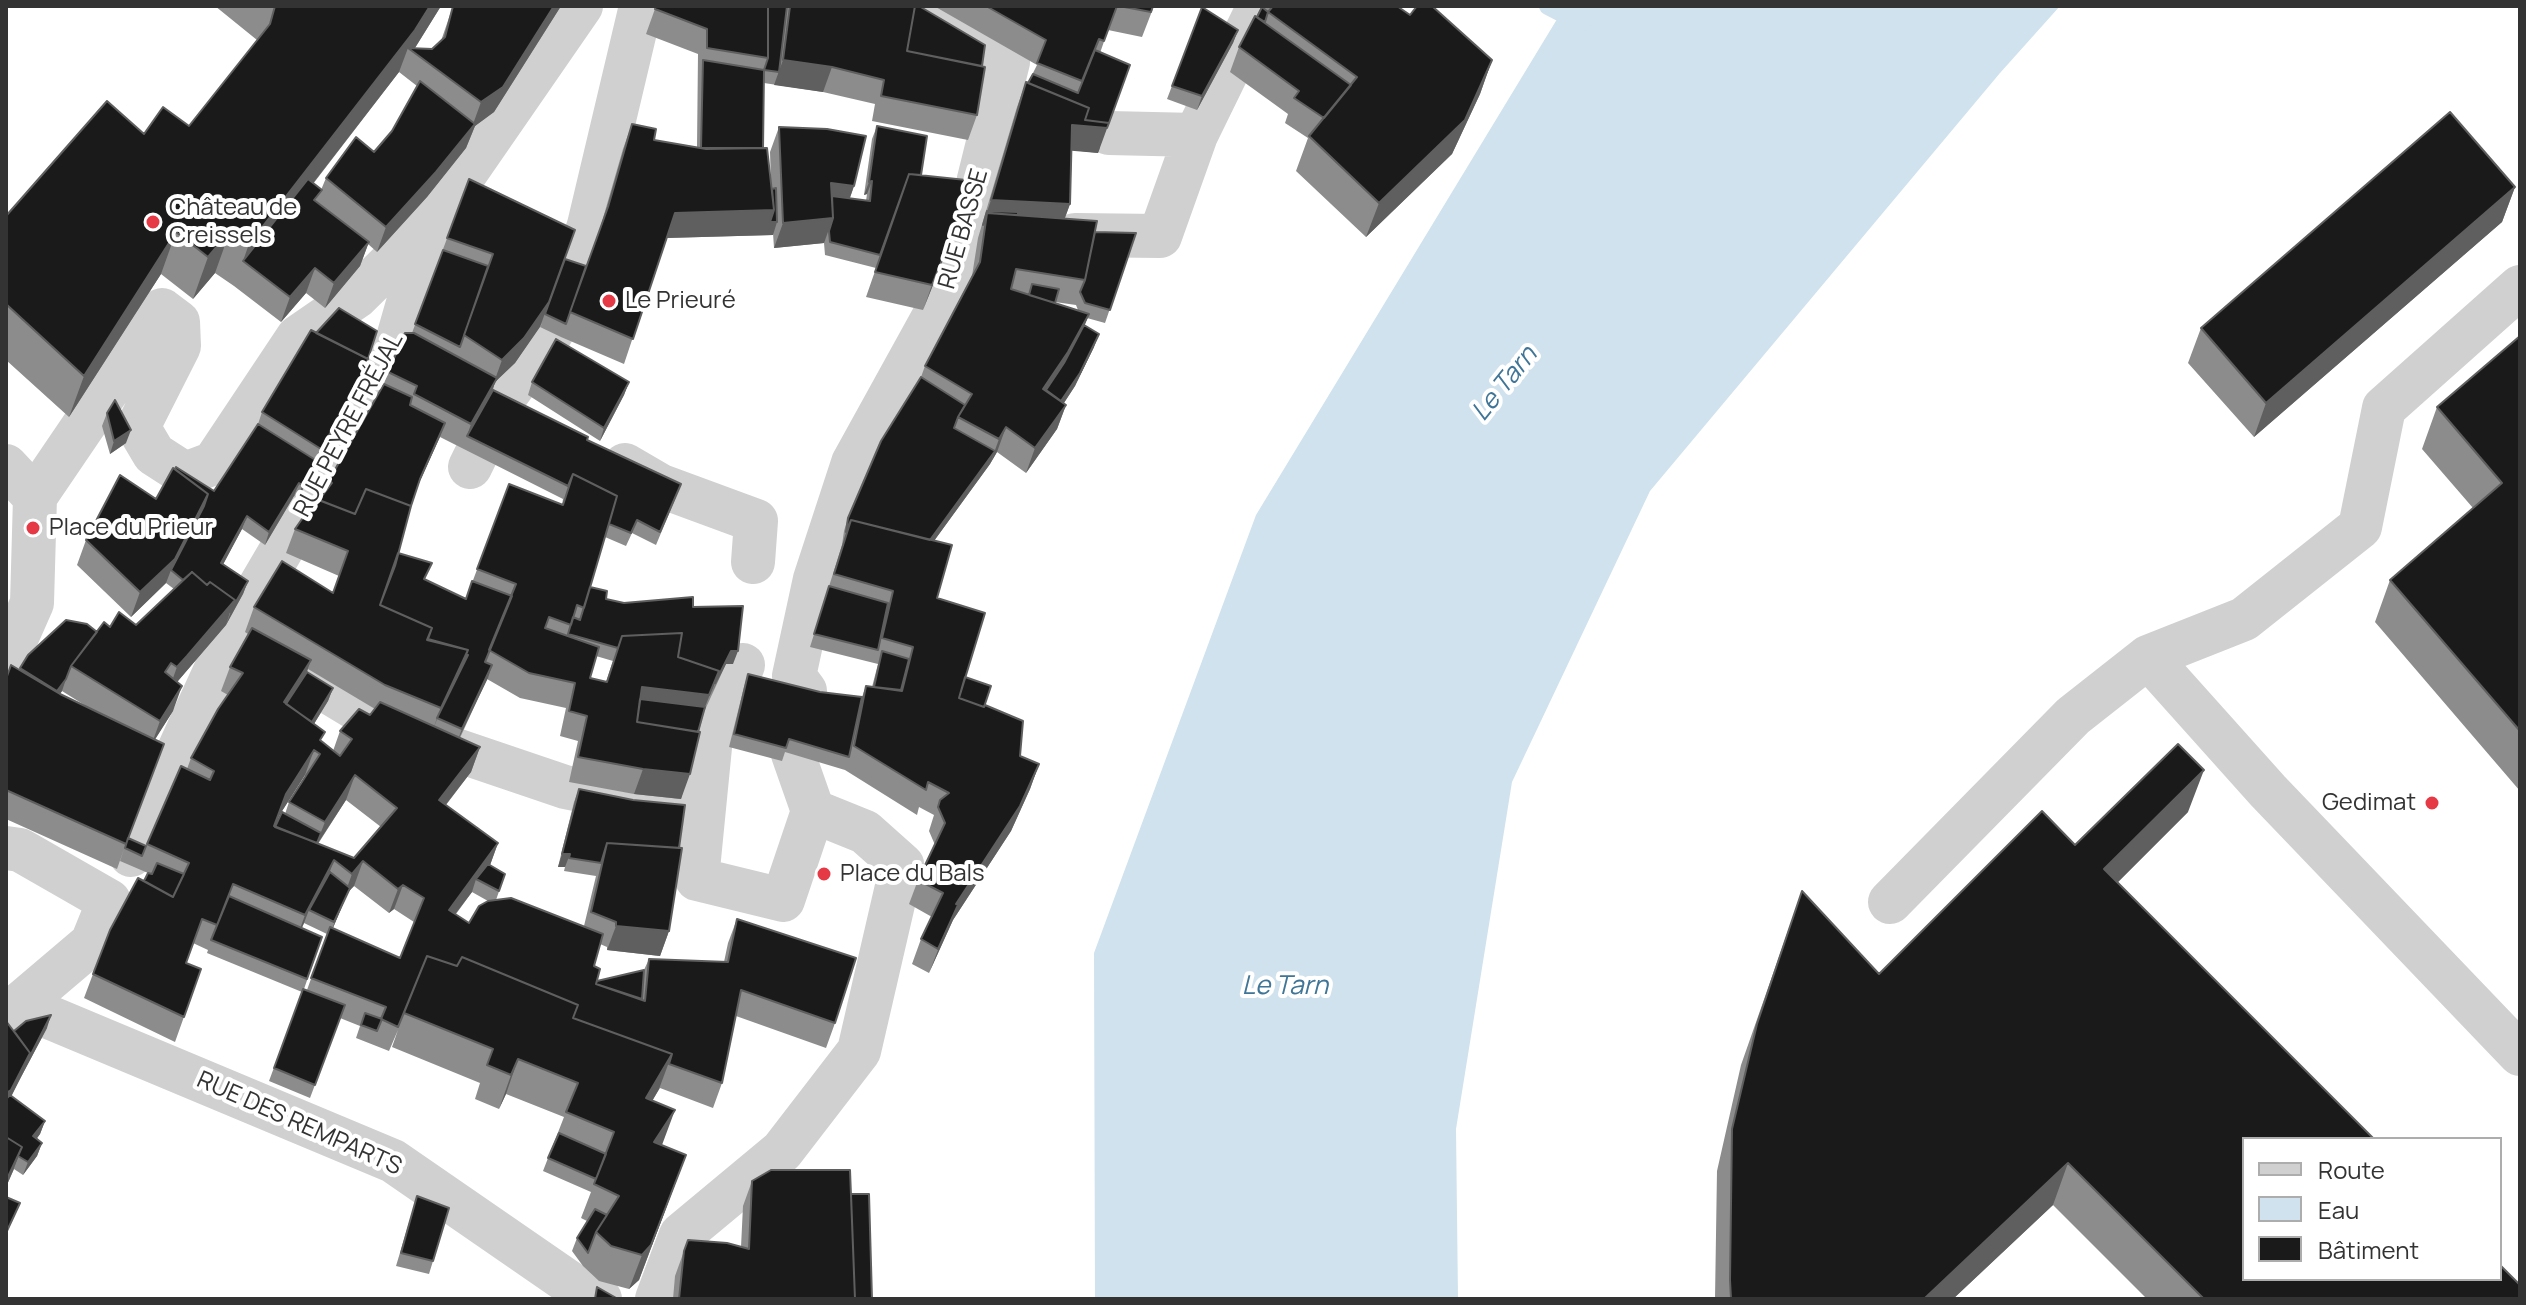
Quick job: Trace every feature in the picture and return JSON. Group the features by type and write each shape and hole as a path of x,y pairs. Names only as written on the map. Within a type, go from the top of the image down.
{"street":[{"name":"RUE PEYRE FRÉJAL","path":"13,1011 92,943 232,634 396,345 431,223 581,6"},
{"path":"573,276 589,225 641,6"},
{"name":"RUE BASSE","path":"804,702 805,691 794,676 815,579 853,463 954,280 973,231 1008,62 909,6"},
{"path":"1042,234 1160,236 1196,135 1259,6"},
{"path":"1109,133 1196,135"},
{"path":"6,662 32,603 35,497 162,310 178,322 179,346 138,427 154,454 185,474 214,463 298,337 356,297 431,223"},
{"path":"1890,902 2073,716 2148,657 2244,619 2360,527 2384,408 2520,287"},
{"path":"470,467 504,398 552,332"},
{"path":"396,345 544,420"},
{"path":"596,449 754,542"},
{"path":"6,466 35,497"},
{"path":"232,634 385,726 565,787 702,815"},
{"path":"2148,657 2268,791 2520,1054"},
{"path":"743,665 711,737 697,879 783,900 813,811 793,754"},
{"path":"657,1299 681,1235 782,1151 859,1051 902,865 865,832 813,811"},
{"path":"6,848 122,873"},
{"name":"RUE DES REMPARTS","path":"13,1011 393,1161 583,1292 600,1299"}],"water":[{"name":"Le Tarn","path":"1565,6 2060,6 2000,73 1650,491 1512,782 1456,1129 1458,1299 1095,1299 1094,953 1256,515"}],"building":[{"name":"Château de Creissels","path":"275,6 430,6 415,30 249,244 230,231 208,257 176,232 84,376 6,304 6,216 107,101 144,134 163,107 189,126 270,24"},
{"path":"453,6 554,6 503,87 481,102 408,48 432,49 445,37"},
{"path":"656,6 768,6 768,58 707,48 707,29 655,9"},
{"path":"768,6 787,6 779,72 764,70 768,58"},
{"path":"790,6 915,6 907,51 985,67 977,115 881,96 884,80 832,67 783,60"},
{"path":"915,6 985,45 982,66 907,51"},
{"path":"986,6 1117,6 1104,41 1099,39 1082,81 1037,63 1046,40"},
{"path":"1119,6 1153,6 1151,12"},
{"path":"1273,6 1397,6 1410,15 1417,6 1432,6 1492,60 1465,120 1379,203 1309,136 1357,77 1268,12"},
{"path":"1202,7 1238,30 1202,96 1172,86"},
{"path":"1262,7 1268,12 1265,22 1257,17"},
{"path":"1255,16 1351,85 1324,118 1294,98 1299,91 1239,47"},
{"path":"1095,50 1130,65 1109,123 1085,120 1089,108 1028,83 1033,74 1078,93"},
{"path":"703,60 764,70 763,148 701,148"},
{"path":"420,81 475,124 386,227 326,178 356,137 374,152 392,131"},
{"path":"1026,82 1089,108 1085,120 1109,123 1107,128 1072,125 1070,204 991,200"},
{"path":"2450,112 2515,187 2266,403 2201,328"},
{"path":"632,124 656,129 654,140 706,149 767,148 774,210 675,213 633,339 570,312 608,207"},
{"path":"877,126 927,136 921,175 909,174 880,255 830,242 829,231 833,218 832,196 870,201 872,181 869,182"},
{"path":"779,127 827,129 866,136 854,186 831,183 833,218 783,223"},
{"path":"909,174 966,180 960,215 932,285 875,272"},
{"path":"308,179 322,190 314,200 369,242 334,283 315,268 290,297 243,261"},
{"path":"469,179 575,230 549,302 524,338 502,360 464,335 493,254 447,238"},
{"path":"776,188 777,222 770,222 774,210 772,189"},
{"path":"987,211 1018,212 1018,215 987,213 983,225"},
{"path":"987,213 1097,221 1085,280 1016,269 1011,289 1089,314 1043,389 1066,405 1035,448 1006,427 999,439 958,417 972,394 925,366 980,262"},
{"path":"1095,232 1136,233 1110,310 1085,303 1080,292"},
{"path":"443,250 488,266 460,347 415,324"},
{"path":"565,259 586,266 566,324 545,314"},
{"path":"1032,284 1059,289 1055,303 1029,295"},
{"path":"339,308 377,331 368,359 316,333"},
{"path":"1084,325 1099,334 1080,373 1061,401 1046,390"},
{"path":"311,330 368,359 363,376 321,449 262,412"},
{"path":"405,333 414,333 497,378 471,424 414,394 417,386 388,372"},
{"path":"2520,336 2520,731 2390,580 2502,483 2437,407"},
{"path":"556,339 629,382 604,428 532,382"},
{"path":"921,377 965,405 954,428 995,451 930,540 851,520 846,532 848,518 881,441"},
{"path":"384,384 412,397 410,405 445,423 411,506 366,489 355,514 319,500 332,483 329,480"},
{"path":"493,390 588,437 587,440 681,484 660,532 637,520 631,533 609,524 617,496 573,474 568,486 467,436"},
{"path":"115,400 131,430 114,441 107,413"},
{"path":"258,424 317,461 302,485 299,483 269,532 247,516 221,563 248,581 230,612 235,600 210,582 207,585 192,572 183,580 171,570 208,494 175,469 214,491"},
{"path":"173,468 208,494 175,559 140,592 86,540 120,475 156,499"},
{"path":"573,474 617,496 584,608 577,605 571,625 549,617 545,628 599,647 590,678 607,682 622,636 682,633 678,657 719,671 709,695 642,687 637,722 700,732 690,774 578,757 587,716 569,711 575,683 529,673 489,650 516,584 477,569 509,484 563,505"},
{"path":"366,489 411,506 395,566 380,605 432,628 427,640 468,650 441,708 385,685 254,607 282,561 333,593 348,551 295,529 316,499 355,514"},
{"path":"851,520 952,545 937,598 985,613 959,698 1023,721 1020,756 1039,764 1020,806 956,904 938,949 921,939 943,893 918,880 945,823 938,807 940,800 949,793 928,782 926,790 854,746 866,686 902,691 913,647 882,638 893,591 834,574"},
{"path":"398,553 432,563 424,579 466,599 472,581 512,596 485,662 492,665 462,729 437,718 468,650 428,639 432,628 380,605"},
{"path":"192,572 207,585 210,582 235,600 177,667 171,663 165,672 182,686 160,721 71,666 104,622 110,627 119,612 136,625"},
{"path":"829,586 888,603 878,650 814,634"},
{"path":"590,587 607,591 606,599 624,603 693,597 693,607 743,606 738,651 731,651 715,683 719,671 678,657 682,633 622,636 618,648 568,634 573,617 580,620"},
{"path":"66,620 87,624 97,632 71,666 57,691 20,668 28,655"},
{"path":"252,628 311,660 284,702 325,732 320,740 340,756 352,739 340,731 359,709 370,715 380,702 480,747 439,800 498,843 449,910 469,923 479,906 488,901 511,898 603,934 594,966 600,969 596,984 645,1001 649,959 728,962 737,919 856,958 835,1023 741,990 722,1083 669,1064 672,1054 573,1018 578,1005 462,957 457,966 427,956 398,1027 381,1019 386,1007 311,978 330,927 400,958 424,898 403,885 398,889 363,861 352,874 334,860 305,915 233,884 217,925 202,919 186,963 201,969 184,1017 93,974 110,930 138,878 173,897 189,863 147,844 181,766 210,780 214,771 191,758 218,709 243,673 230,667","holes":["314,750 320,754 289,802 325,822 355,775 397,808 354,858 274,826 286,794"]},
{"path":"882,651 909,659 901,690 874,687"},
{"path":"11,665 60,694 164,744 126,844 6,790 6,679"},
{"path":"307,672 333,688 312,722 286,704"},
{"path":"748,674 820,692 862,697 849,757 789,739 786,748 734,734"},
{"path":"965,677 991,686 984,707 959,698"},
{"path":"640,699 705,707 698,732 637,722"},
{"path":"2178,744 2204,770 2104,869 2372,1137 2242,1137 2242,1281 2502,1281 2502,1267 2520,1285 2520,1299 2204,1299 2068,1163 1924,1299 1731,1299 1732,1129 1757,1024 1802,891 1879,974 2042,811 2075,845"},
{"path":"579,789 633,800 685,805 679,848 607,843 601,863 562,854"},
{"path":"282,812 321,833 317,843 275,827"},
{"path":"128,838 146,846 142,856 125,848"},
{"path":"607,843 682,848 669,931 616,926 616,922 591,912"},
{"path":"157,863 184,874 173,897 144,881"},
{"path":"488,864 505,874 499,891 476,879"},
{"path":"330,872 350,888 334,922 309,910"},
{"path":"229,896 322,937 307,979 211,940"},
{"path":"427,956 457,966 462,957 578,1005 573,1018 672,1054 646,1098 675,1110 654,1142 686,1155 651,1245 642,1255 611,1246 596,1232 619,1196 594,1184 614,1132 566,1112 578,1083 518,1059 511,1075 487,1065 493,1049 404,1013"},
{"path":"644,970 642,999 596,984 597,981"},
{"path":"303,989 345,1005 315,1085 274,1068"},
{"path":"365,1013 382,1019 377,1031 361,1025"},
{"path":"51,1015 26,1064 30,1053 14,1031 26,1021"},
{"path":"6,1021 30,1053 11,1090 6,1093"},
{"path":"10,1095 45,1121 33,1136 42,1143 28,1162 18,1156 22,1147 6,1137 6,1099"},
{"path":"559,1133 606,1154 596,1179 548,1158"},
{"path":"6,1137 22,1147 6,1181"},
{"path":"771,1170 850,1170 855,1299 679,1299 688,1240 727,1243 749,1249 752,1181"},
{"path":"851,1194 869,1194 872,1299 855,1299"},
{"path":"417,1196 449,1208 433,1261 401,1253"},
{"path":"6,1197 20,1203 6,1233"},
{"path":"595,1209 607,1215 588,1253 577,1238"},
{"path":"597,1287 618,1299 595,1299"}],"waterway":[{"path":"1548,6 1581,23"}],"place":[{"name":"Château de Creissels","path":"153,222"},
{"name":"Le Prieuré","path":"609,301"},
{"name":"Place du Prieur","path":"33,528"},
{"name":"Gedimat","path":"2432,803"},
{"name":"Place du Bals","path":"824,874"}]}
